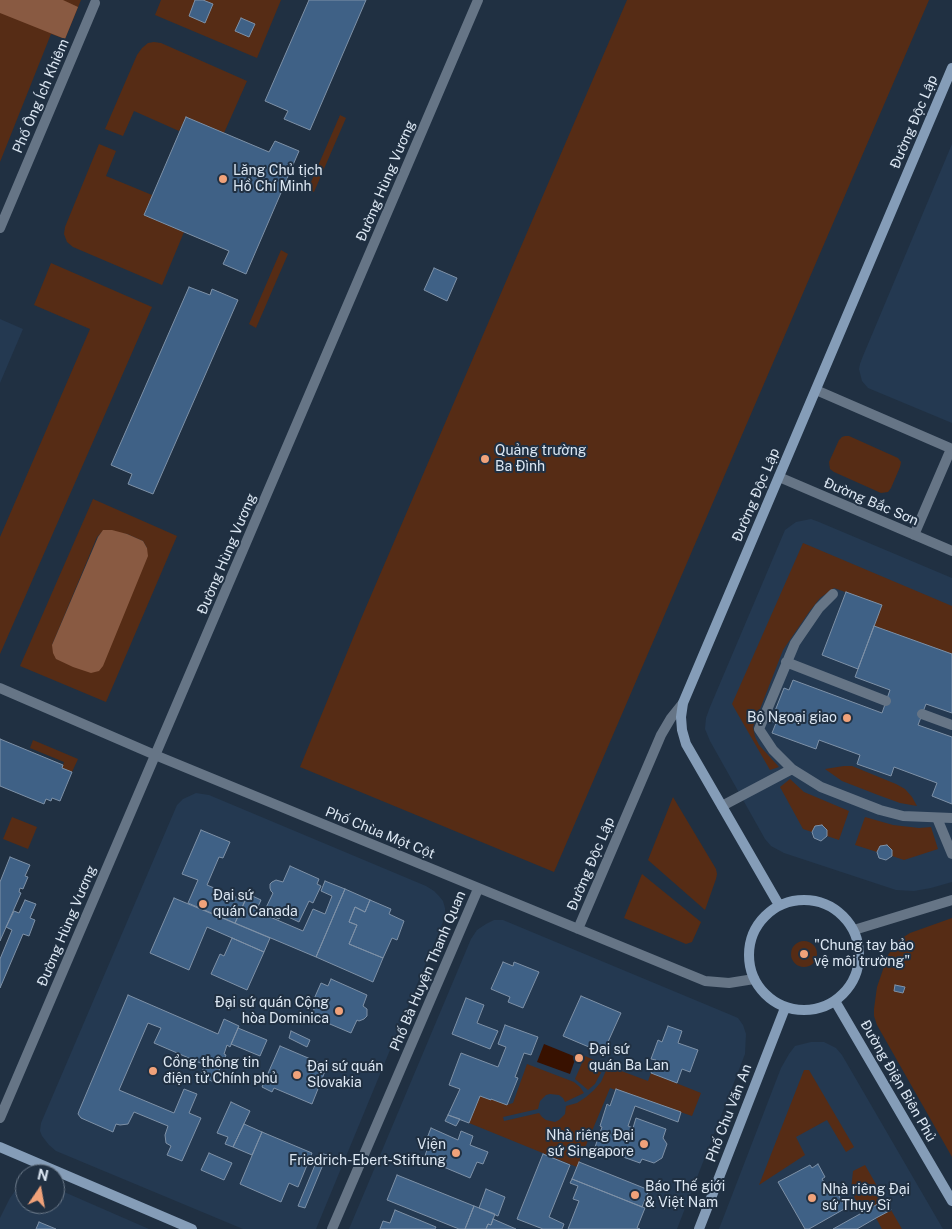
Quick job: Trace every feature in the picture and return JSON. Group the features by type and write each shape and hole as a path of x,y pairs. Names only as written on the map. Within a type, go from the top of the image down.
{"main road":[{"name":"Đường Độc Lập","path":"683,703 952,68"},
{"path":"683,703 681,717 686,744 779,904"},
{"path":"796,900 814,900 830,906 844,916 854,930 860,956 858,969 844,994 835,1001 819,1008 802,1010 785,1008 772,1001 761,991 754,979 748,962 748,945 754,929 765,915 779,904 796,900"},
{"name":"Đường Điện Biên Phủ","path":"835,1001 952,1202"},
{"name":"Phố Chu Văn An","path":"699,1229 785,1008"},
{"path":"0,1147 192,1229"}],"street":[{"name":"Đường Hùng Vương","path":"0,1118 478,0"},
{"name":"Phố Ông Ích Khiêm","path":"0,228 95,4"},
{"path":"816,390 952,449 914,535"},
{"name":"Đường Bắc Sơn","path":"779,477 952,551"},
{"path":"833,594 819,608 795,643 760,729 773,750 792,769 821,787 880,810 903,816 952,818"},
{"path":"786,662 886,701"},
{"name":"Phố Chùa Một Cột","path":"0,688 155,755 706,981 729,983 754,979"},
{"name":"Đường Độc Lập","path":"578,929 661,735 683,703"},
{"path":"922,714 952,725"},
{"path":"722,806 792,769"},
{"path":"937,818 952,854"},
{"name":"Phố Bà Huyện Thanh Quan","path":"332,1229 478,889"},
{"path":"854,930 952,900"}],"shaded area":[{"path":"0,0 81,0 65,39 51,34 0,162"},
{"path":"0,0 63,0 78,7 65,39 0,13"},
{"path":"161,0 281,0 257,58 155,15"},
{"name":"Quảng trường Ba Đình","path":"627,0 929,0 554,872 300,767 360,621"},
{"path":"148,43 161,43 247,81 224,133 186,117 179,131 134,111 123,136 105,129 137,55"},
{"path":"340,115 346,118 314,192 308,189"},
{"path":"99,144 116,151 106,176 152,195 144,215 184,232 162,285 73,247 67,242 64,234 65,227"},
{"path":"952,144 952,423 868,388 862,381 859,369"},
{"path":"281,250 288,254 256,328 249,324"},
{"path":"51,263 152,307 0,654 0,537 90,329 34,305"},
{"path":"0,319 23,329 0,383"},
{"path":"849,436 898,458 901,462 900,467 888,492 881,493 830,469 829,462 839,440"},
{"path":"93,499 177,536 106,702 20,666","holes":["103,531 127,534 143,541 147,548 52,645 97,537"]},
{"path":"811,519 952,578 952,882 914,891 896,890 784,853 771,846 765,839 705,729 710,707 785,530 796,522"},
{"path":"103,530 127,534 143,541 147,548 148,556 103,666 99,671 91,673 56,659 52,645 98,537"},
{"path":"803,543 952,606 952,654 874,626 881,605 834,588 820,598 783,650 753,727 759,745 779,767 770,770 732,704"},
{"path":"33,740 78,759 72,772 62,768 64,762 30,748"},
{"path":"852,766 896,784 905,789 917,806 900,803 842,781 825,769"},
{"path":"790,779 804,792 849,811 839,840 827,836 827,830 822,825 815,826 812,832 803,829 780,787"},
{"path":"196,793 209,795 426,886 439,896 445,908 445,917 316,1229 243,1229 56,1151 49,1145 40,1131 41,1123 177,805 183,799"},
{"path":"673,797 716,869 716,879 705,910 648,860"},
{"path":"12,817 37,827 28,849 3,839"},
{"path":"865,817 893,825 919,828 931,827 938,849 904,860 892,856 892,850 887,845 880,846 877,852 855,845"},
{"path":"642,874 701,922 692,942 686,944 624,918"},
{"path":"952,918 952,1157 877,1025 874,1009 877,987 888,955 899,940 910,933"},
{"path":"494,920 503,920 731,1015 738,1018 743,1025 746,1034 745,1054 677,1229 349,1229 471,939 477,930"},
{"path":"804,941 813,945 817,954 813,963 804,967 795,963 791,954 795,945"},
{"path":"811,1042 824,1042 836,1048 842,1055 943,1229 719,1229 781,1068 795,1046"},
{"path":"544,1044 576,1057 570,1074 537,1062"},
{"path":"585,1056 603,1064 595,1084 588,1090 575,1079"},
{"path":"527,1064 574,1082 584,1093 565,1102 559,1095 546,1095 540,1101 538,1109 503,1117 504,1121 539,1113 546,1120 555,1122 559,1120 565,1114 566,1106 577,1103 594,1090 601,1082 608,1066 648,1081 651,1073 701,1093 692,1116 610,1088 577,1167 469,1123 480,1096 507,1105 513,1103"},
{"path":"804,1070 809,1070 854,1147 846,1152 827,1120 796,1137 805,1155 759,1185"},
{"path":"865,1165 885,1200 862,1213 851,1190 853,1171"},
{"path":"15,1191 15,1214 65,1214 65,1192 149,1229 0,1229 0,1218"},
{"path":"891,1210 902,1229 882,1229 876,1218"}],"building":[{"path":"195,0 203,0 213,4 205,23 189,16"},
{"path":"309,0 366,0 310,130 284,119 288,111 265,101"},
{"path":"241,18 255,24 249,37 235,31"},
{"name":"Lăng Chủ tịch Hồ Chí Minh","path":"186,117 269,152 275,141 299,151 246,274 223,264 229,251 144,215"},
{"path":"434,268 457,278 447,301 424,290"},
{"path":"189,287 210,295 212,289 238,300 153,494 128,484 132,474 111,465"},
{"path":"846,592 882,605 858,669 822,655"},
{"name":"Bộ Ngoại giao","path":"874,626 952,654 952,713 926,704 918,725 952,737 952,804 932,796 937,783 894,767 891,776 857,764 860,755 819,740 816,749 772,733 776,723 771,721 784,688 789,690 793,680 882,713 890,690 855,677"},
{"path":"0,739 63,765 62,768 72,772 60,801 52,798 51,801 46,799 44,804 0,786"},
{"path":"822,825 827,830 827,836 821,841 814,838 812,832 815,826"},
{"path":"201,830 230,842 223,858 219,857 207,885 245,901 235,923 188,903 198,880 182,874"},
{"path":"887,845 892,850 892,856 886,860 879,858 877,852 880,846"},
{"path":"10,857 30,865 25,876 28,877 23,889 20,888 19,892 21,893 0,941 0,882"},
{"path":"290,866 319,879 317,884 321,886 313,903 309,901 299,922 282,914 279,919 264,912 273,893 270,884 276,880 283,882"},
{"path":"325,881 345,889 316,957 235,923 248,894 261,900 256,911 303,931 313,909 325,914 332,896 321,891"},
{"path":"345,889 370,900 365,912 355,907 349,922 357,925 349,944 383,958 373,982 316,957"},
{"path":"174,898 270,938 264,952 207,927 189,970 150,953"},
{"path":"25,900 36,904 30,918 35,920 29,936 23,934 0,988 0,959 12,930 6,927 14,911 19,913"},
{"path":"370,900 391,909 389,914 404,921 397,940 392,938 383,958 349,944 357,925 349,922 355,907 365,912"},
{"path":"232,938 264,952 247,990 211,974 220,954 224,956"},
{"path":"503,962 513,966 514,962 539,972 523,1008 508,1002 510,997 491,989"},
{"path":"331,979 367,995 363,1006 367,1009 367,1016 359,1021 357,1020 351,1033 311,1016 318,1000 314,999 321,983 328,986"},
{"path":"895,985 905,987 903,993 894,991"},
{"path":"128,995 218,1034 224,1019 239,1026 230,1047 227,1045 224,1054 226,1055 214,1082 200,1076 205,1065 154,1043 161,1028 148,1023 119,1090 174,1113 184,1089 197,1094 189,1113 201,1118 182,1161 167,1155 171,1146 166,1143 165,1135 168,1126 134,1112 128,1124 116,1124 113,1132 81,1118 78,1114"},
{"path":"581,996 621,1013 603,1053 563,1036"},
{"path":"466,998 484,1005 477,1023 498,1031 490,1049 452,1034"},
{"path":"505,1025 538,1037 531,1055 524,1053 515,1077 518,1078 507,1105 480,1096 469,1123 448,1115 460,1089 449,1085 461,1053 498,1067 506,1047 498,1044"},
{"path":"668,1026 682,1031 678,1043 698,1050 690,1072 682,1069 677,1083 651,1073 656,1060 651,1059 658,1040 662,1042"},
{"path":"238,1028 267,1040 260,1056 231,1044"},
{"path":"291,1031 310,1040 307,1047 289,1038"},
{"path":"280,1046 327,1066 312,1104 274,1088 272,1092 262,1087"},
{"path":"616,1089 681,1112 678,1122 635,1106 628,1126 633,1128 636,1118 666,1129 663,1138 667,1144 662,1158 654,1163 642,1159 640,1163 595,1147 607,1104 610,1106"},
{"path":"231,1102 250,1111 233,1147 225,1144 228,1137 217,1133"},
{"path":"448,1115 460,1119 456,1126 445,1121"},
{"path":"244,1124 262,1132 252,1155 233,1147"},
{"path":"431,1128 458,1140 461,1131 473,1136 470,1145 488,1152 483,1164 477,1162 470,1178 434,1163 435,1160 425,1156 428,1147 424,1146"},
{"path":"262,1132 312,1153 298,1187 289,1183 281,1202 240,1184"},
{"path":"209,1153 232,1163 224,1180 201,1170"},
{"path":"320,1153 327,1155 305,1208 298,1206"},
{"path":"543,1154 570,1165 549,1217 564,1224 562,1229 543,1229 517,1219"},
{"path":"579,1162 649,1190 642,1207 572,1179"},
{"path":"818,1164 825,1177 822,1179 827,1187 832,1184 846,1208 809,1229 805,1229 778,1182 810,1165 812,1168"},
{"path":"397,1175 474,1206 465,1229 459,1229 387,1200"},
{"path":"572,1179 645,1208 637,1228 640,1229 568,1229 579,1201 573,1199 578,1186 570,1183"},
{"path":"486,1189 505,1197 498,1216 479,1208"},
{"path":"885,1200 891,1210 857,1229 833,1229"},
{"path":"474,1206 495,1214 491,1225 488,1224 486,1229 465,1229"},
{"path":"395,1210 436,1227 435,1229 380,1229 383,1221 390,1223"},
{"path":"493,1219 516,1229 486,1229 488,1224 491,1225"},
{"path":"39,1222 56,1229 36,1229"}],"place":[{"name":"Lăng Chủ tịch Hồ Chí Minh","path":"223,179"},
{"name":"Quảng trường Ba Đình","path":"485,459"},
{"name":"Bộ Ngoại giao","path":"847,718"},
{"name":"Đại sứ quán Canada","path":"203,904"},
{"name":"\"Chung tay bảo vệ môi trường\"","path":"804,954"},
{"name":"Đại sứ quán Cộng hòa Dominica","path":"339,1011"},
{"name":"Đại sứ quán Ba Lan","path":"579,1058"},
{"name":"Cổng thông tin điện tử Chính phủ","path":"153,1071"},
{"name":"Đại sứ quán Slovakia","path":"297,1075"},
{"name":"Nhà riêng Đại sứ Singapore","path":"644,1144"},
{"name":"Viện Friedrich-Ebert-Stiftung","path":"456,1153"},
{"name":"Báo Thế giới & Việt Nam","path":"635,1195"},
{"name":"Nhà riêng Đại sứ Thụy Sĩ","path":"812,1198"}]}
